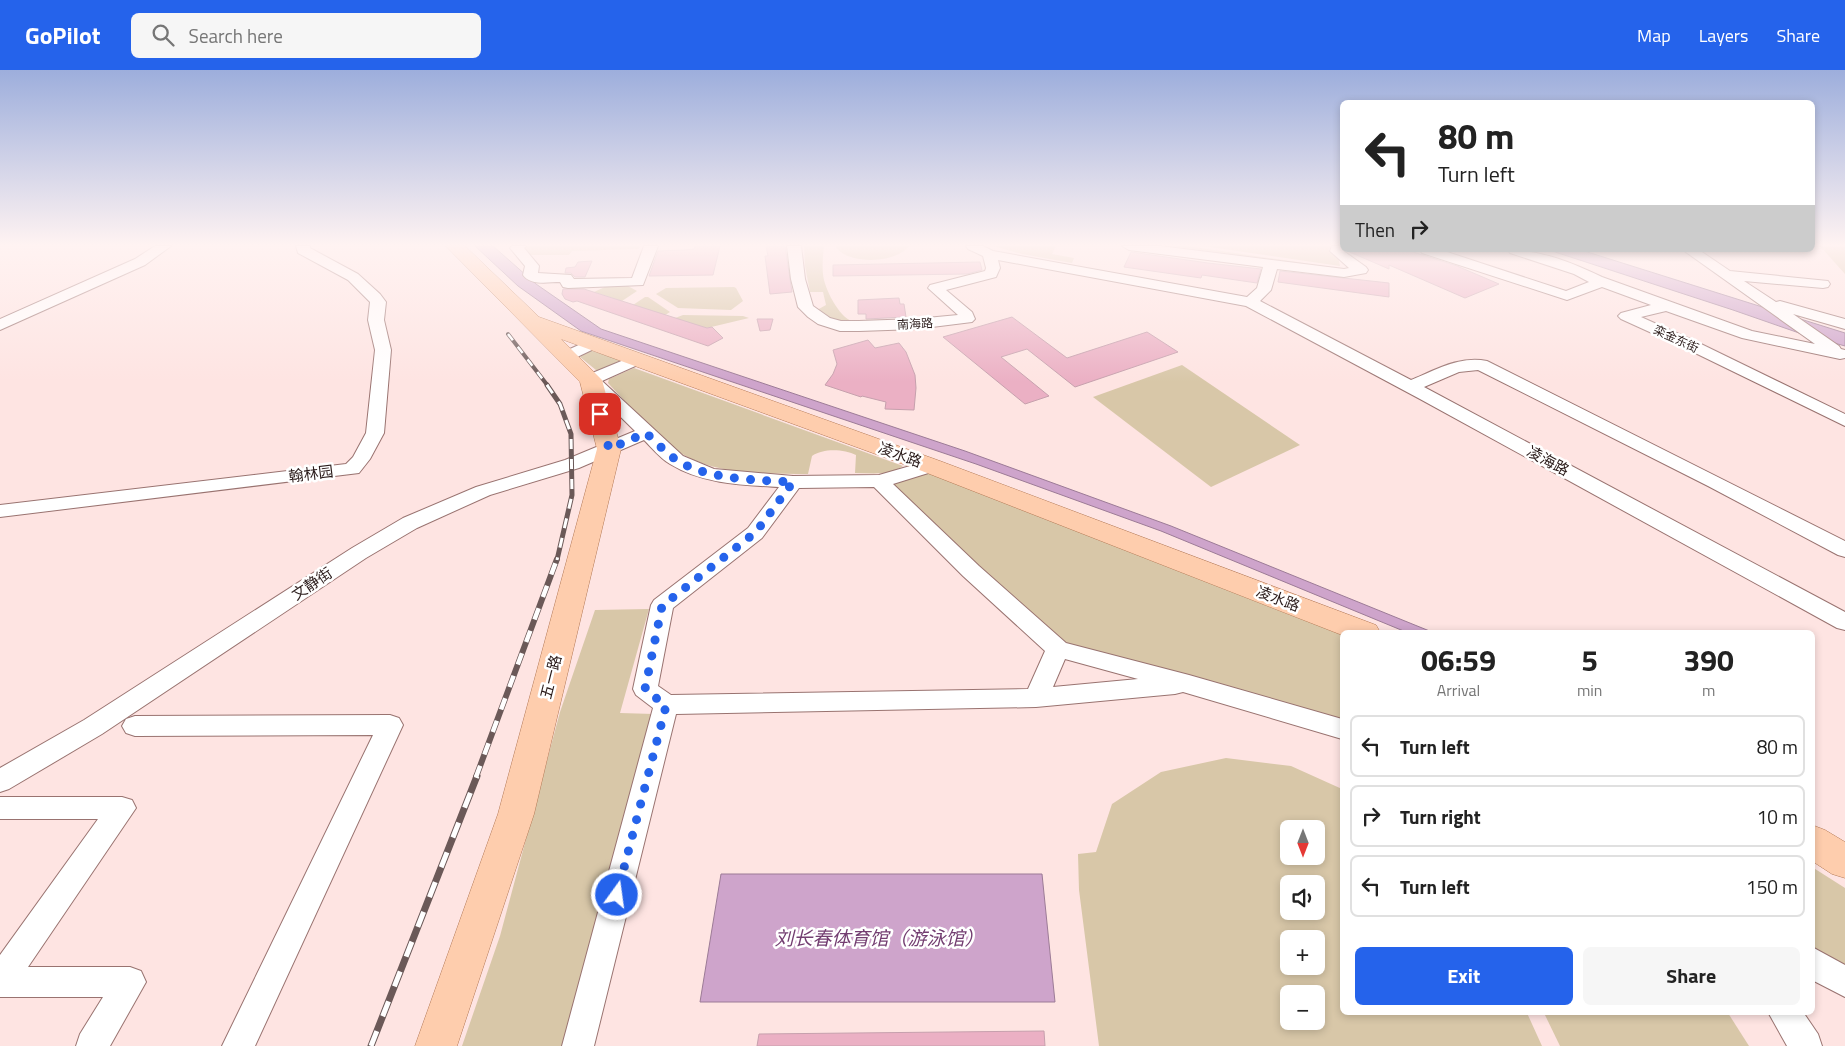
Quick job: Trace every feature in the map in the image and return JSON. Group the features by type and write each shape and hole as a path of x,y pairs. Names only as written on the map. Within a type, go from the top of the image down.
{"main road":[{"name":"凌水路","path":"502,292 534,322 931,466 1360,630"},
{"path":"534,322 591,380"},
{"name":"五一路","path":"436,1046 516,814 609,449 591,380"},
{"path":"1815,843 1845,862"}],"street":[{"path":"0,325 74,292"},
{"name":"翰林园","path":"0,511 352,469 361,459 375,433 378,411 383,350 376,320 378,302 369,292"},
{"name":"南海路","path":"802,292 806,307 813,314 824,321 840,326 916,324 967,319 967,315 939,292"},
{"name":"凌海路","path":"1193,292 1250,302 1845,622"},
{"path":"1250,302 1262,292"},
{"path":"1553,292 1567,296 1578,292"},
{"path":"1628,292 1667,306"},
{"name":"栾金东街","path":"1749,292 1839,354"},
{"path":"1766,303 1845,324"},
{"name":"栾金东街","path":"1839,354 1748,335 1667,306 1626,316 1693,346 1845,421"},
{"path":"1693,346 1748,335"},
{"path":"567,356 592,344"},
{"path":"636,360 591,380 676,460 710,474 746,479 793,482 879,481 903,476 931,466"},
{"path":"1411,387 1456,367 1481,365 1715,482 1845,550"},
{"name":"文静街","path":"0,781 93,726 351,558 410,523 483,492 572,464 646,433"},
{"path":"879,481 971,571 1058,649 1189,684 1340,729"},
{"path":"793,482 756,532 662,606 645,689 666,706 1036,698 1189,684"},
{"path":"1036,698 1058,649"},
{"path":"578,1046 666,706"},
{"path":"135,726 390,725 238,1046"},
{"path":"0,808 122,808 0,981"},
{"path":"1815,964 1845,982"},
{"path":"0,981 130,982 92,1046"},
{"path":"1786,1015 1806,1046"}],"shaded area":[{"path":"595,292 636,292 622,301"},
{"path":"660,292 738,292 743,301 731,310 678,308 656,294"},
{"path":"810,292 828,292 837,308 852,321 851,323 827,319 817,310 826,305 823,292"},
{"path":"648,297 670,312 662,317 633,305"},
{"path":"683,315 743,316 749,318 707,328 670,320"},
{"path":"589,350 621,360 602,370 596,370 580,357"},
{"path":"1182,365 1300,445 1211,487 1093,397"},
{"path":"634,368 903,466 886,473 855,473 856,455 834,450 817,453 812,456 808,474 744,472 713,467 698,462 684,455 665,441 644,422 608,383 609,379"},
{"path":"931,466 1340,631 1340,728 1058,649 879,481"},
{"path":"649,609 620,713 654,714 565,1046 462,1046 500,936 560,712 595,610"},
{"path":"1226,758 1291,766 1340,788 1340,1015 1528,1015 1542,1046 1099,1046 1079,890 1078,854 1096,852 1112,804 1161,772"},
{"path":"1815,869 1845,888 1845,987 1815,966"},
{"path":"1545,1015 1729,1015 1749,1046 1560,1046"}],"water":[{"path":"526,292 547,292 601,329 965,451 1171,526 1427,630 1401,630 1161,531 976,464 581,331"},
{"path":"1676,292 1713,292 1845,333 1845,346 1802,334"},
{"name":"刘长春体育馆（游泳馆）","path":"721,874 1042,874 1055,1002 700,1002"}],"building":[{"path":"562,292 592,292 707,328 712,327 723,338 708,346 577,301 573,302 565,299"},
{"path":"770,292 792,292 770,294"},
{"path":"1349,292 1389,292 1389,297"},
{"path":"1450,292 1481,292 1465,298"},
{"path":"899,298 900,304 904,304 906,317 866,319 866,314 858,314 858,300"},
{"path":"1012,317 1067,358 1147,332 1178,352 1075,387 1027,349 1001,357 1049,396 1025,404 943,337"},
{"path":"757,319 773,319 770,330 760,331"},
{"path":"868,340 875,348 899,343 906,352 915,375 914,410 885,409 886,402 861,397 825,385 837,364 833,350"},
{"path":"1044,1031 1045,1046 757,1046 759,1034"}],"railway":[{"path":"508,334 548,386"},
{"path":"547,385 560,404 571,434 572,495 557,560"},
{"path":"476,777 557,559"},
{"path":"371,1046 477,776"}],"route":[{"path":"600,414 609,449 646,433 676,460 710,474 746,479 793,482 756,532 662,606 645,689 666,706 617,895"}]}
